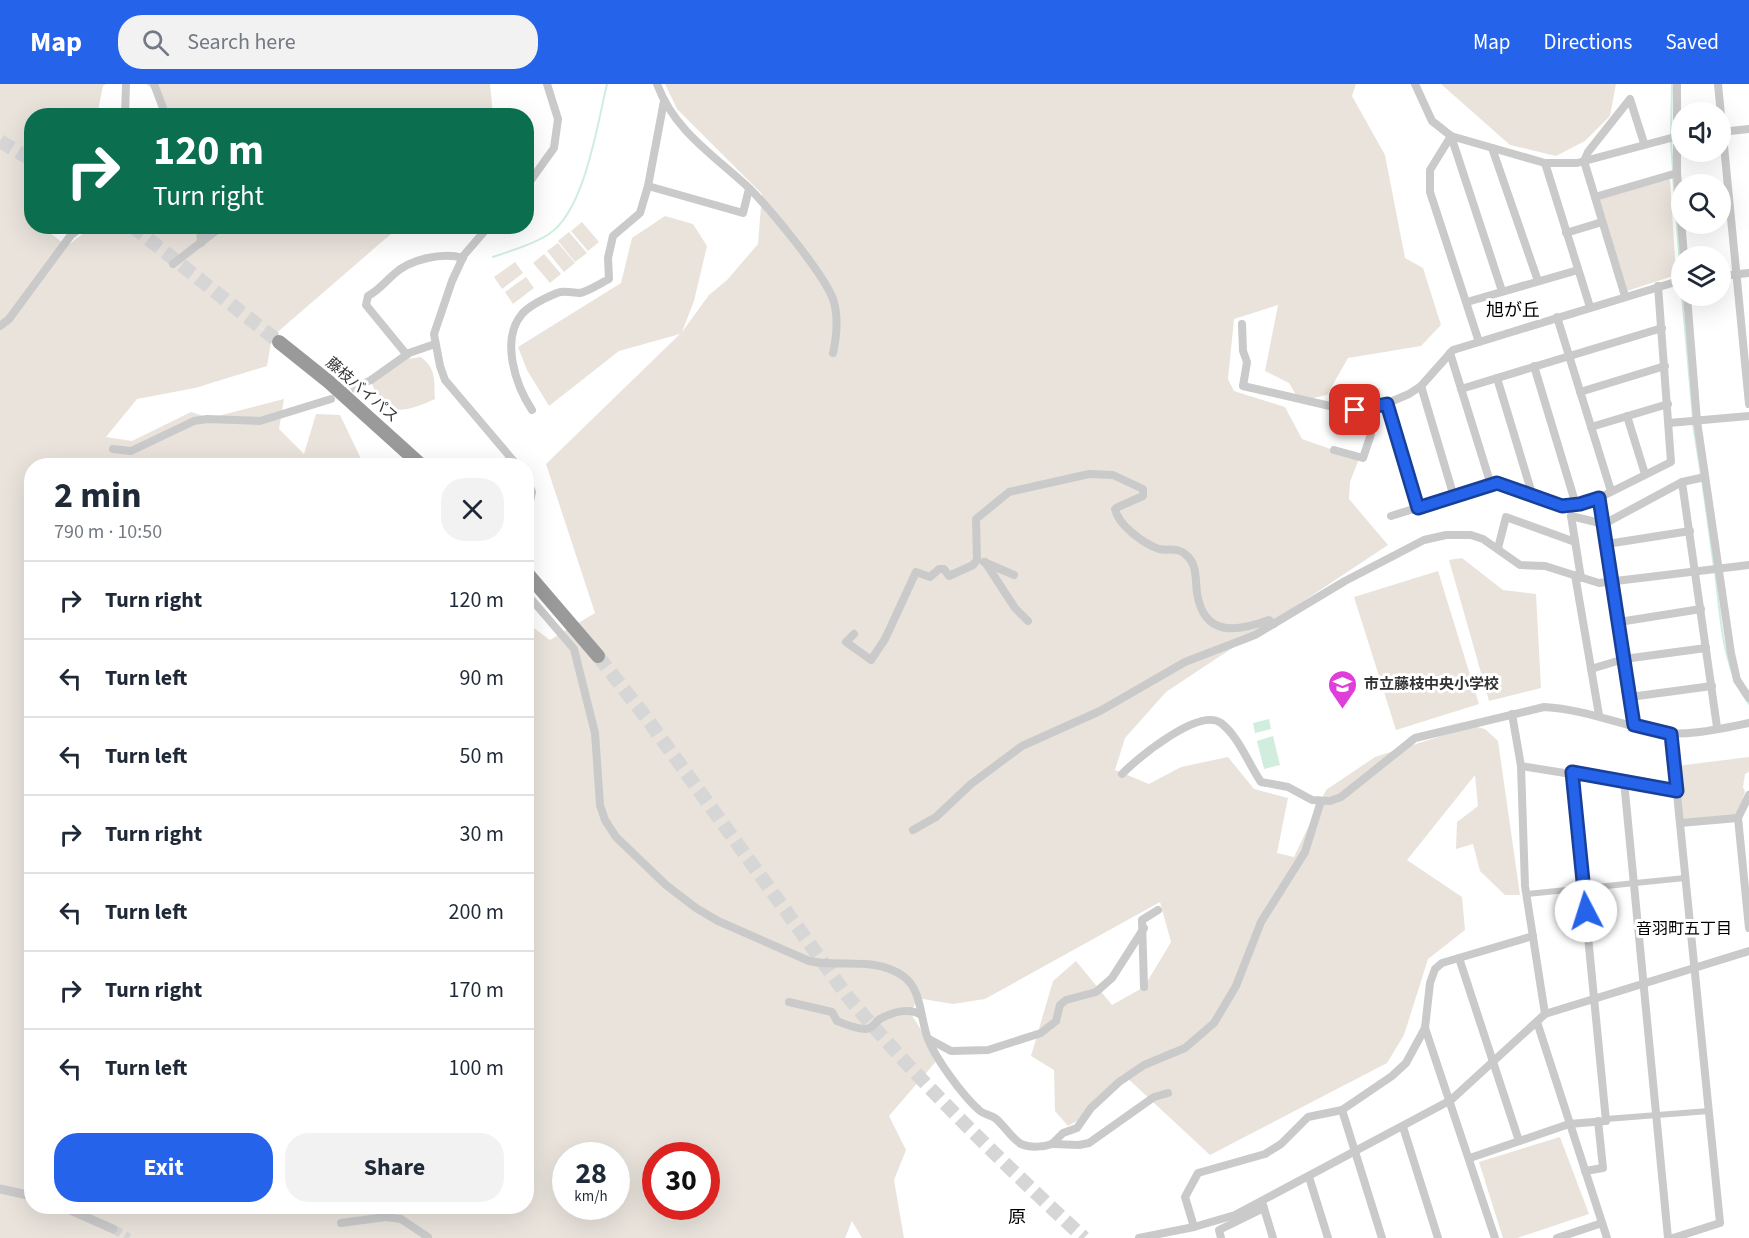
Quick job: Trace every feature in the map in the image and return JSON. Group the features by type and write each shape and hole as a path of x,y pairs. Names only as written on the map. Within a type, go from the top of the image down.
{"highway":[{"name":"藤枝バイパス","path":"279,342 329,382 413,458"},
{"path":"534,581 598,656"}],"street":[{"path":"125,108 126,84"},
{"path":"154,84 163,108"},
{"path":"534,176 554,148 558,119 547,84"},
{"path":"657,84 664,102 697,144 749,189 774,215 833,299 838,329 833,353"},
{"path":"1415,84 1432,122 1450,136 1545,163 1566,165 1671,137"},
{"path":"1677,84 1678,102"},
{"path":"1718,84 1720,102"},
{"path":"1624,296 1584,161 1588,152 1630,99 1644,143"},
{"path":"532,410 520,392 514,366 512,341 515,325 531,306 559,292 579,293 609,279 608,258 614,236 640,213 648,186 664,102"},
{"path":"1731,131 1749,129"},
{"path":"1450,136 1502,291"},
{"path":"1450,136 1428,177 1479,342"},
{"path":"1492,148 1538,281"},
{"path":"1678,162 1683,246"},
{"path":"1725,162 1749,404"},
{"path":"1545,163 1590,307"},
{"path":"1595,197 1677,172"},
{"path":"648,186 743,213 749,189"},
{"path":"1566,233 1602,222"},
{"path":"0,326 9,319 73,234"},
{"path":"200,234 201,243"},
{"path":"173,264 212,234"},
{"path":"482,234 463,258 434,334 435,344 446,380 511,458"},
{"path":"407,355 366,305 368,296 386,284 399,271 428,258 450,254 463,258"},
{"path":"1467,302 1578,270"},
{"path":"1731,275 1749,273"},
{"path":"1242,324 1243,351 1247,362 1243,386 1343,409 1362,409 1387,404 1420,386 1450,353 1557,317 1671,283"},
{"path":"1391,516 1497,483 1562,506 1576,505 1599,498 1671,462 1658,286"},
{"path":"1689,306 1697,421 1732,663 1737,680 1749,698"},
{"path":"1557,317 1611,491"},
{"path":"1461,389 1662,328"},
{"path":"371,380 407,355 435,344"},
{"path":"1450,353 1491,485"},
{"path":"1534,366 1576,505"},
{"path":"1580,392 1665,366"},
{"path":"1497,378 1533,497"},
{"path":"1420,386 1454,496"},
{"path":"113,450 131,451 194,421 207,419 260,421 331,399"},
{"path":"1387,404 1418,508"},
{"path":"1592,427 1668,404"},
{"path":"1334,450 1363,458 1371,434 1362,409"},
{"path":"1627,416 1645,474"},
{"path":"1669,423 1749,416"},
{"path":"1028,621 1015,608 981,561 975,519 1009,492 1089,474 1113,475 1143,489 1144,494 1138,500 1114,509 1115,514 1131,531 1150,544 1160,549 1185,553 1195,570 1199,602 1215,625 1238,630 1269,620 1274,624"},
{"path":"1599,716 1571,516 1604,524 1682,482 1705,477"},
{"path":"1682,482 1718,728"},
{"path":"1599,498 1634,725"},
{"path":"1498,548 1506,517 1575,542"},
{"path":"1607,544 1690,531"},
{"path":"913,830 936,817 971,784 1022,746 1100,711 1185,662 1244,640 1345,581 1424,540 1461,534 1483,539 1520,565 1545,566 1599,584 1749,565"},
{"path":"854,634 846,642 871,660 885,639 916,572 930,577 939,569 944,569 949,576 981,561 1014,575"},
{"path":"534,602 574,649 581,669 595,733 600,805 605,820 616,837 666,885 718,921 808,961 821,964 872,964 904,976 915,990 927,1038 961,1088 981,1112 994,1118 1019,1143 1037,1146 1053,1144 1079,1146 1089,1143 1154,1097 1168,1093"},
{"path":"1619,622 1701,609"},
{"path":"1591,669 1624,659 1706,648"},
{"path":"1630,697 1712,686"},
{"path":"1122,774 1138,757 1171,738 1180,728 1212,719 1219,721 1233,736 1261,782 1288,787 1321,801 1341,797 1415,738 1544,707 1599,716 1671,734 1749,723"},
{"path":"1512,714 1521,766 1527,894 1545,1014"},
{"path":"1671,734 1720,1223 1673,1238"},
{"path":"1521,766 1572,772 1677,791"},
{"path":"1572,772 1594,999 1602,1120 1603,1168 1585,1171"},
{"path":"1624,782 1668,1238"},
{"path":"1749,795 1738,819 1749,928"},
{"path":"1053,1144 1063,1133 1077,1128 1091,1108 1119,1082 1144,1065 1185,1048 1215,1023 1236,986 1261,922 1305,852 1321,801"},
{"path":"1680,823 1738,819"},
{"path":"1527,894 1685,879"},
{"path":"1144,987 1142,920 1158,910"},
{"path":"927,1038 951,1051 988,1050 1041,1033 1056,1021 1060,1005 1066,1000 1096,992 1112,978 1144,928"},
{"path":"1194,1227 1185,1197 1198,1173 1265,1154 1281,1144 1308,1117 1342,1110 1406,1063 1425,1028 1430,983 1435,969 1443,963 1533,936"},
{"path":"1221,1238 1219,1230 1309,1177 1451,1100 1545,1014 1749,951"},
{"path":"1459,958 1519,1141"},
{"path":"789,1002 832,1012 837,1022 864,1029 870,1028 879,1019 904,1011 915,1010 921,1015"},
{"path":"1537,1022 1607,1238"},
{"path":"1425,1028 1451,1100 1495,1238"},
{"path":"1342,1110 1382,1238"},
{"path":"1470,1158 1569,1124 1709,1111"},
{"path":"1402,1127 1438,1238"},
{"path":"1309,1177 1328,1238"},
{"path":"0,1189 24,1194"},
{"path":"1139,1238 1194,1227 1263,1204"},
{"path":"1263,1204 1273,1238"},
{"path":"80,1214 113,1229"},
{"path":"341,1223 386,1216 401,1219 417,1235 428,1237"},
{"path":"1557,1238 1602,1223"}],"shaded area":[{"path":"0,84 106,84 103,86 98,108 24,108 24,234 51,234 67,246 83,234 391,234 273,336 258,326 272,337 267,366 195,388 137,399 106,437 132,441 191,412 210,418 284,399 279,429 304,454 316,414 340,415 361,458 24,458 24,1214 534,1214 534,628 550,640 595,613 546,464 680,334 619,351 549,406 527,370 518,347 621,283 632,238 665,216 693,224 707,246 694,301 682,332 709,295 727,280 758,244 762,194 677,109 665,84 1356,84 1352,96 1385,155 1405,258 1423,268 1441,325 1421,346 1348,358 1327,395 1313,398 1296,395 1289,383 1265,371 1278,305 1234,319 1228,379 1234,391 1285,407 1302,439 1359,459 1350,482 1349,499 1388,545 1166,692 1125,738 1115,770 1149,784 1181,767 1228,757 1254,789 1288,798 1277,853 1294,857 1326,790 1375,757 1473,726 1485,729 1498,741 1520,895 1505,895 1480,871 1473,844 1456,849 1457,822 1478,806 1475,775 1407,860 1462,897 1465,930 1428,959 1404,1035 1387,1063 1210,1155 1125,1076 1082,1118 1068,1126 1055,1111 1054,1070 1031,1056 1053,981 1076,961 1112,1005 1144,987 1171,942 1160,902 985,999 953,1004 917,998 911,1014 939,1058 889,1116 906,1150 894,1180 904,1238 862,1238 852,1221 845,1238 0,1238"},
{"path":"146,84 490,84 492,108 167,108 163,98"},
{"path":"1441,84 1616,84 1610,116 1585,141 1556,156 1510,145"},
{"path":"1670,179 1671,234 1673,234 1674,246 1671,246 1671,277 1627,291 1598,199"},
{"path":"582,222 599,242 588,251 571,231"},
{"path":"569,232 587,253 575,262 558,241"},
{"path":"558,243 575,263 564,272 547,251"},
{"path":"544,254 561,274 550,283 533,263"},
{"path":"515,262 523,273 502,289 494,277"},
{"path":"526,277 534,288 513,304 505,292"},
{"path":"420,357 432,370 435,399 403,410 387,407 381,401 371,380 387,365"},
{"path":"1462,558 1503,590 1536,594 1541,688 1489,701 1449,560"},
{"path":"1438,571 1479,704 1396,730 1354,597"},
{"path":"1269,719 1271,729 1255,733 1253,723"},
{"path":"1273,736 1280,765 1264,769 1257,741"},
{"path":"1749,757 1749,772 1745,774 1743,787 1745,792 1737,815 1682,819 1677,766"},
{"path":"1560,1137 1589,1214 1517,1238 1503,1238 1479,1162"}],"waterway":[{"path":"493,257 549,234 572,206 588,165 607,84"},
{"path":"1672,84 1672,102"},
{"path":"1672,162 1673,171"},
{"path":"1678,234 1679,246"},
{"path":"1683,306 1693,418"},
{"path":"1693,424 1701,475"},
{"path":"1702,480 1714,567"},
{"path":"1715,572 1721,624 1728,658 1740,690 1749,704"}],"tunnel":[{"path":"0,141 24,155"},
{"path":"142,234 279,342"},
{"path":"340,394 371,380"},
{"path":"598,656 648,720 848,997 904,1061 962,1121 1084,1238"},
{"path":"113,1229 129,1238"}],"place":[{"name":"市立藤枝中央小学校","path":"1343,710"}],"district":[{"name":"旭が丘","path":"1513,310"},
{"name":"音羽町五丁目","path":"1684,929"},
{"name":"原","path":"1017,1217"}],"route":[{"path":"1355,410 1387,404 1418,508 1497,483 1562,506 1590,502 1599,498 1634,725 1671,734 1677,791 1572,772 1586,911"}]}
